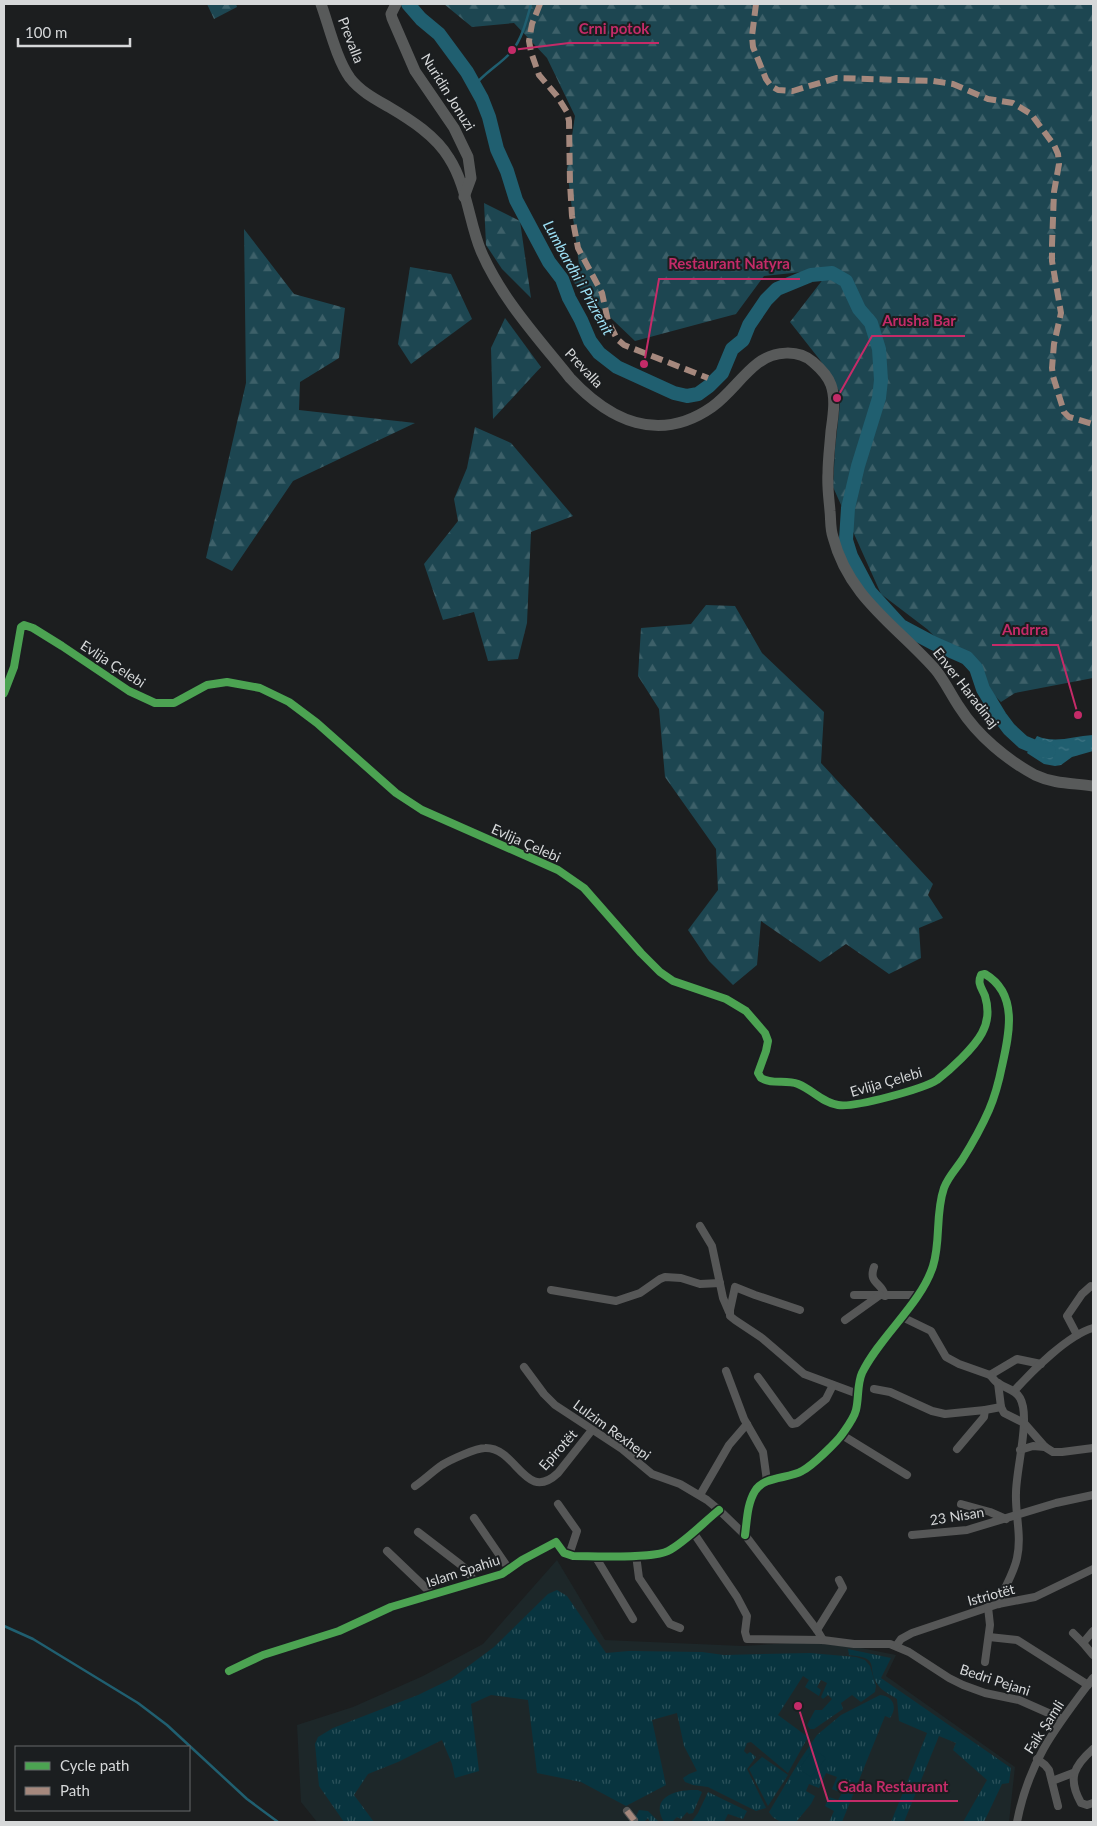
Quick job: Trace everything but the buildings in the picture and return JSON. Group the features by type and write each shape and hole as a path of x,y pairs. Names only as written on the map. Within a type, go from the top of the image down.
{"main road":[{"name":"Prevalla","path":"321,4 344,68 350,78 362,90 398,112 433,138 450,158 481,250 491,273 511,302 583,392 622,418 642,425 678,423 695,417 712,406 757,363 770,356 792,353 814,362 830,381 833,394 828,473 833,537"},
{"name":"Nuridin Jonuzi","path":"395,5 391,14 392,18 415,71 454,128 468,157 471,178 464,197"},
{"name":"Enver Haradinaj","path":"833,537 839,555 856,587 884,620 936,670 960,709 984,739 1034,774 1046,780 1093,786"}],"street":[{"name":"Evlija Çelebi","path":"4,693 12,674 21,627 24,625 33,628 62,646 129,691 155,703 174,703 200,688 219,682 246,684 276,695 317,723 382,781 422,810 558,870 584,888 640,953 660,972 681,984 726,999 746,1012 760,1026 768,1041 758,1073 760,1078 771,1082 797,1084 818,1098 836,1105 859,1104 918,1088 936,1080 955,1064 981,1034 987,1022 988,1009 979,980 981,975 989,976 1004,993 1009,1010 1010,1027 1006,1049 990,1109 963,1159 945,1186 939,1209 933,1267 917,1295 861,1374 856,1412 842,1435 803,1471 787,1478 767,1481"},
{"path":"700,1226 712,1246 723,1298 730,1316 779,1351 785,1359 804,1374 858,1394"},
{"path":"845,1320 883,1295 884,1289 873,1280 872,1273 874,1267"},
{"path":"551,1290 616,1300 640,1293 660,1279 665,1278 680,1278 700,1284 720,1283"},
{"path":"1077,1336 1066,1316 1082,1294 1091,1286 1093,1287"},
{"path":"730,1316 735,1287 800,1310"},
{"path":"854,1295 917,1295"},
{"path":"902,1317 931,1331 946,1357 959,1364 990,1375 998,1383 1014,1391 1021,1399 1024,1423 1016,1493 1019,1526 1017,1558 998,1604"},
{"path":"1014,1391 1044,1362 1084,1331 1093,1328"},
{"path":"990,1375 1017,1359 1044,1362"},
{"name":"Lulzim Rexhepi","path":"524,1367 551,1401 622,1449 652,1474 680,1484 700,1495 746,1535"},
{"path":"726,1371 747,1424 763,1452 767,1481 756,1490 750,1502 746,1535 823,1640"},
{"path":"758,1377 792,1424 798,1423 826,1399 833,1385"},
{"path":"998,1383 1001,1407 1004,1413 1024,1423 1045,1447 1054,1452 1093,1448"},
{"path":"874,1389 890,1392 932,1411 945,1414 1001,1407"},
{"path":"956,1448 984,1417 985,1410"},
{"path":"700,1495 729,1445 747,1424"},
{"name":"Epirotët","path":"415,1486 442,1465 483,1448 496,1450 516,1465 526,1478 541,1483 553,1478 558,1473 592,1430"},
{"path":"842,1435 907,1476"},
{"path":"1020,1450 1033,1446 1045,1447"},
{"name":"23 Nisan","path":"912,1535 967,1530 1056,1503 1093,1495"},
{"path":"558,1504 577,1531 569,1555"},
{"name":"23 Nisan","path":"961,1504 990,1512 1006,1519"},
{"name":"Islam Spahiu","path":"229,1671 264,1655 339,1631 391,1607 474,1581 493,1577 556,1542 561,1551 569,1555 654,1555 667,1552 719,1510"},
{"name":"Islam Spahiu","path":"474,1518 509,1569"},
{"path":"418,1532 461,1565 474,1581"},
{"path":"693,1532 737,1597 747,1616 745,1632 747,1639 823,1640 854,1644 884,1643 896,1646"},
{"name":"Islam Spahiu","path":"387,1551 432,1594"},
{"path":"636,1555 640,1578 670,1624 680,1628"},
{"path":"595,1556 633,1619"},
{"name":"Istriotët","path":"896,1646 901,1639 912,1633 998,1604 1035,1597 1093,1569"},
{"path":"817,1630 843,1588 839,1580"},
{"path":"985,1662 990,1625 988,1607"},
{"path":"1083,1643 1093,1631"},
{"path":"1073,1633 1093,1655"},
{"path":"989,1637 1016,1640 1088,1685"},
{"name":"Bedri Pejani","path":"896,1646 963,1685 985,1693 1018,1700 1062,1719"},
{"name":"Faik Şamli","path":"1017,1822 1027,1785 1037,1759 1046,1742 1093,1678"},
{"path":"1052,1781 1073,1773 1078,1764 1093,1749"},
{"path":"1037,1759 1046,1765 1049,1770 1058,1806"},
{"path":"1073,1773 1081,1803 1088,1805 1093,1803"},
{"path":"627,1811 634,1820"}],"shaded area":[{"path":"557,1560 605,1640 743,1646 806,1642 861,1648 896,1655 886,1676 1015,1767 1009,1822 317,1822 301,1802 297,1725 353,1707 423,1676 483,1644"}],"green space":[{"path":"207,4 236,4 237,7 214,19"},
{"path":"444,4 1093,4 1093,678 1015,693 1001,702 927,629 881,594 833,487 841,394 820,360 790,322 831,269 764,276 736,314 635,341 571,280 579,265 567,169 575,116 547,58 514,23 472,27"},
{"path":"484,203 520,221 531,298 502,269 486,245"},
{"path":"244,229 294,294 345,308 339,358 300,382 299,410 415,423 293,481 232,571 206,558 246,383"},
{"path":"410,267 451,274 472,319 411,364 398,344"},
{"path":"505,318 541,367 493,419 491,348"},
{"path":"475,427 511,443 573,516 531,532 527,623 518,659 488,661 474,612 443,620 424,564 458,521 454,499 467,468"},
{"path":"706,605 735,606 762,653 824,712 821,763 933,884 928,895 943,918 919,928 921,958 889,974 846,944 820,962 761,921 757,965 733,985 709,961 688,930 718,890 716,849 665,777 659,709 638,676 641,628 691,624"},
{"path":"557,1590 567,1596 606,1653 629,1651 702,1652 724,1655 810,1653 856,1657 865,1660 870,1666 876,1686 875,1692 861,1702 852,1695 841,1703 843,1709 814,1729 810,1729 807,1725 815,1710 822,1710 832,1699 828,1695 823,1699 821,1697 827,1683 821,1680 817,1687 821,1690 819,1696 805,1687 809,1680 803,1676 778,1715 808,1737 788,1773 751,1742 747,1743 744,1751 747,1754 750,1752 756,1757 747,1769 766,1808 756,1811 708,1787 685,1782 683,1778 697,1771 684,1746 677,1713 652,1720 666,1785 626,1806 581,1782 537,1773 528,1700 491,1695 471,1704 479,1771 455,1778 452,1764 442,1740 398,1762 368,1774 354,1795 374,1822 344,1822 319,1786 315,1744 318,1737 333,1728 418,1695 451,1679 494,1647 548,1594"},
{"path":"848,1649 891,1658 881,1678 1011,1768 1009,1783 1002,1784 984,1822 963,1822 987,1780 953,1750 956,1743 939,1736 904,1822 891,1822 927,1733 899,1721 897,1699 878,1685 874,1679 870,1661 859,1656 849,1655"},
{"path":"880,1695 891,1700 894,1710 890,1718 885,1716 842,1822 829,1822 834,1811 825,1806 829,1797 838,1800 842,1793 832,1789 837,1777 826,1773 819,1788 809,1784 806,1791 815,1796 796,1822 781,1821 771,1816 769,1812 817,1735 841,1715"},
{"path":"813,1749 826,1758 811,1777 799,1769"},
{"path":"758,1754 788,1775 768,1806 749,1769 762,1757"},
{"path":"698,1790 702,1792 693,1813 689,1814 687,1812 681,1819 677,1817 672,1822 664,1822 660,1813 660,1806 663,1800 674,1793"},
{"path":"708,1792 747,1811 743,1819 728,1814 724,1822 692,1821"},
{"path":"639,1810 648,1811 659,1822 650,1822 648,1818 644,1822 639,1822 636,1816"}],"water":[{"path":"1093,735 1093,751 1072,757 1061,765 1044,764 1027,753 1037,736 1058,739"}],"waterway":[{"name":"Lumbardhi i Prizrenit","path":"408,4 421,19 439,34 467,72 482,99 489,117 497,149 507,171 516,200 549,262 562,279 590,341 599,353 617,367 674,393 687,396 698,394 722,373 732,349 743,340 749,325 766,300 777,289 811,275 832,273 846,281 859,309 871,323 879,349 881,380 879,398 858,466 848,508 846,540 851,556 870,592 901,626 967,658 976,668 983,689 1009,729 1023,742 1049,751"},
{"path":"474,86 483,76 508,56 516,46 524,29 531,4"},
{"path":"4,1626 33,1639 138,1703 167,1725 190,1746"},
{"path":"190,1746 247,1799 278,1822"}],"marked path":[{"path":"540,4 532,24 529,41 531,52 539,75 557,96 567,112 569,121 572,216 578,248 602,293 608,321 617,339 624,345 708,378"},
{"path":"756,4 752,36 753,47 766,79 771,86 778,90 793,91 836,78 933,81 953,84 988,99 1013,103 1031,114 1054,145 1058,154 1059,164 1054,192 1052,261 1061,313 1054,344 1053,376 1064,412 1069,417 1093,424"},
{"path":"627,1811 634,1820"}],"cycle path":[{"path":"4,693 14,667 21,627 24,625 33,628 62,646 129,691 155,703 174,703 207,685 227,682 260,688 289,702 317,723 396,793 422,810 558,870 584,888 660,972 673,981 726,999 746,1011 765,1033 768,1041 758,1073 761,1078 770,1081 798,1084 822,1099 838,1105 873,1101 918,1088 937,1080 968,1052 984,1029 987,1011 985,996 980,983 981,975 985,974 996,982 1003,992 1009,1016 1009,1029 1000,1077 983,1122 966,1154 944,1188 941,1198 937,1247 933,1266 927,1280 910,1307 879,1346 862,1373 859,1382 856,1410 845,1430 830,1448 806,1468 796,1474 770,1480 759,1486 750,1501 745,1535"},
{"path":"229,1671 263,1655 339,1631 391,1607 502,1574 522,1560 556,1542 564,1553 573,1556 608,1557 660,1554 687,1538 719,1510"}],"place":[{"name":"Crni potok","path":"512,50"},
{"name":"Restaurant Natyra","path":"644,364"},
{"name":"Arusha Bar","path":"837,398"},
{"name":"Andrra","path":"1078,715"},
{"name":"Gada Restaurant","path":"798,1706"}]}
